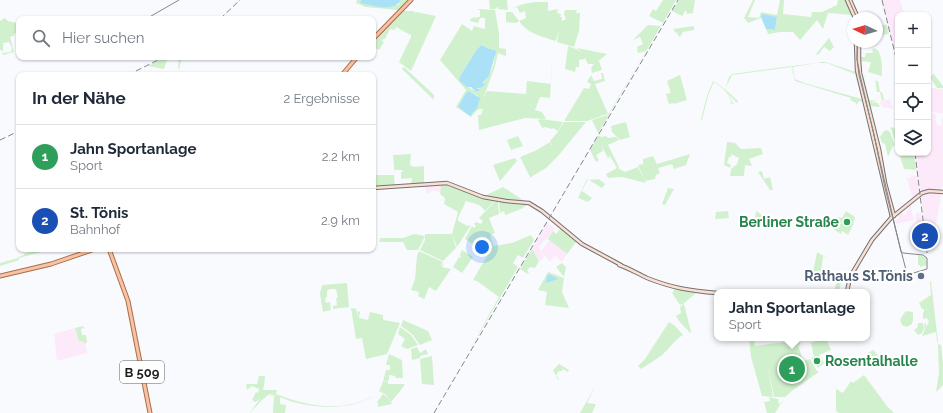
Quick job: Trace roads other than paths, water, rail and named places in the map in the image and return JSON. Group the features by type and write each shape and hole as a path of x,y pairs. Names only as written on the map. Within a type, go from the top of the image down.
{"main road":[{"path":"376,36 411,0"},
{"path":"848,0 853,12"},
{"path":"858,48 859,64 866,102 883,182 893,217"},
{"path":"344,72 354,60"},
{"path":"866,102 893,217"},
{"path":"376,188 401,187 425,183 449,183 483,197 530,204 549,216 582,244 640,275 689,291 714,293"},
{"path":"848,289 850,277 872,240 893,217 922,193 929,191 943,192"},
{"path":"892,211 894,214 897,214"},
{"path":"0,276 51,264 86,252"},
{"name":"B 509","path":"109,252 126,296 150,413"}],"water":[{"path":"361,0 401,0 393,6 382,7 360,3"},
{"path":"762,14 777,17 775,30 766,29 761,17"},
{"path":"481,45 495,50 496,52 489,76 483,82 484,84 486,83 483,87 477,89 479,89 479,91 475,91 471,87 467,87 460,81 459,78"},
{"path":"469,91 480,98 477,108 470,116 458,107 466,93"},
{"path":"549,274 558,279 546,283 547,276"}],"tram line":[{"path":"151,16 179,0"},
{"path":"849,0 854,12"},
{"path":"857,48 857,59"},
{"path":"857,59 858,48"},
{"path":"857,59 859,75 870,119"},
{"path":"857,59 870,119"},
{"path":"870,119 875,141"},
{"path":"870,119 875,141"},
{"path":"875,141 897,236"},
{"path":"875,141 897,236"},
{"path":"897,236 901,252"},
{"path":"897,236 901,252"},
{"path":"901,252 923,255 927,258 927,269 910,274 907,273 901,252"}],"railway":[{"path":"223,16 240,0"},
{"path":"434,413 678,0"},
{"path":"882,0 895,54"},
{"path":"134,72 158,60"},
{"path":"0,140 16,132"},
{"path":"915,156 927,253"}],"place":[{"name":"Berliner Straße","path":"847,222"},
{"name":"St. Tönis","path":"925,236"},
{"name":"Rathaus St.Tönis","path":"921,276"},
{"name":"Rosentalhalle","path":"817,361"},
{"name":"Jahn Sportanlage","path":"792,369"}]}
